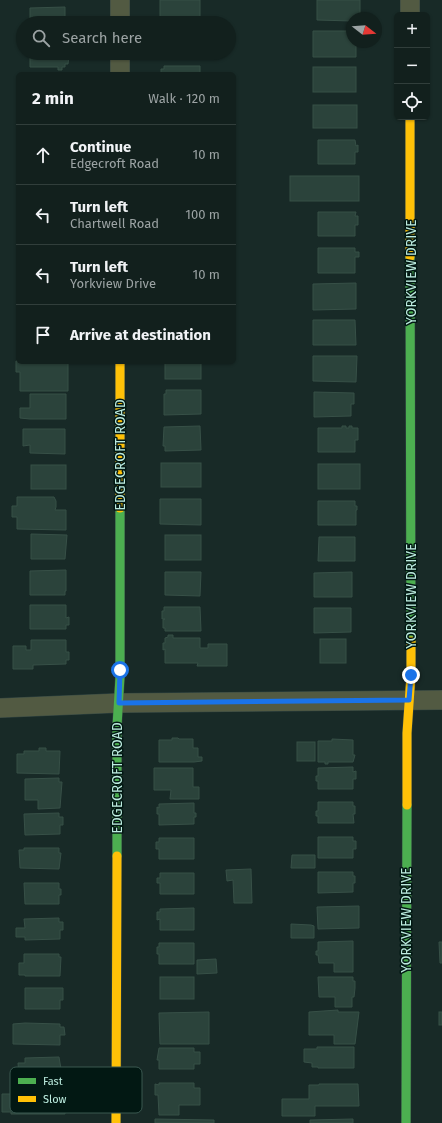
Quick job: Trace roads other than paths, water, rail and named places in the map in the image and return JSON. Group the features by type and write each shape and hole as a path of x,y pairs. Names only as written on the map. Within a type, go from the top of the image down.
{"street":[{"path":"120,0 120,16"},
{"path":"410,0 410,12"},
{"path":"120,60 120,72"},
{"name":"YORKVIEW DRIVE","path":"406,1123 407,733 411,675 410,120"},
{"name":"EDGECROFT ROAD","path":"116,1067 117,733 120,677 120,364"},
{"path":"0,708 119,703 442,700"},
{"name":"EDGECROFT ROAD","path":"116,1113 116,1123"}]}
